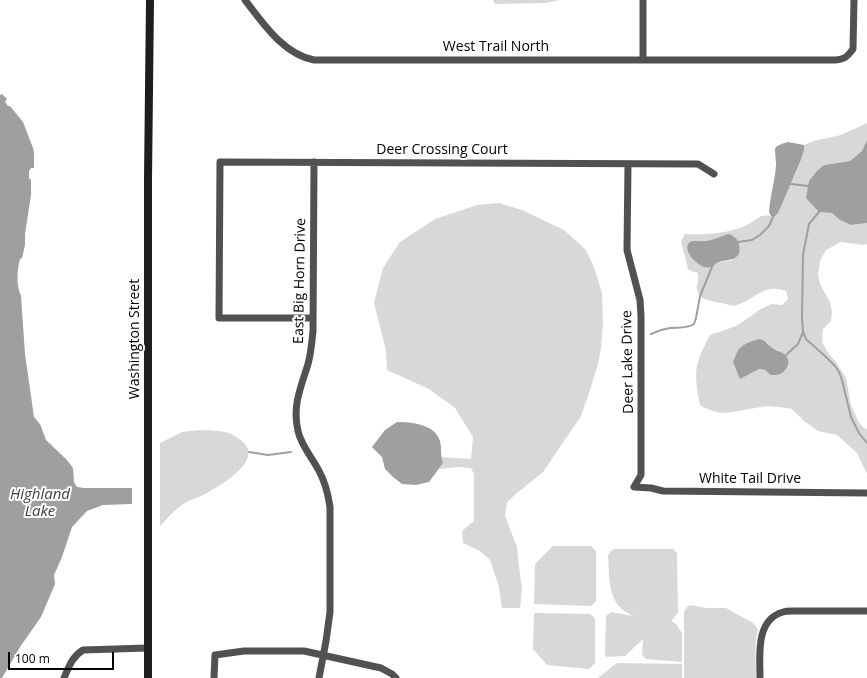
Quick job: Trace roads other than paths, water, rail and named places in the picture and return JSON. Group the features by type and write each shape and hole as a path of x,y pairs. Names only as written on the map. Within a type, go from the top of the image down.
{"main road":[{"name":"Washington Street","path":"148,678 148,179 150,0"}],"street":[{"name":"West Trail North","path":"244,0 282,44 293,51 314,60 843,59 853,49 854,0"},
{"path":"643,0 643,60"},
{"name":"Deer Crossing Court","path":"314,318 219,318 220,162 698,164 714,174"},
{"name":"East Big Horn Drive","path":"314,162 314,318 312,347 296,403 296,417 302,443 318,469 329,495 330,612 324,656 319,678"},
{"name":"Deer Lake Drive","path":"628,164 627,250 640,300 641,316 641,475 634,487"},
{"name":"White Tail Drive","path":"634,487 663,491 867,493"},
{"path":"760,678 762,633 767,622 775,616 782,612 792,611 867,612"},
{"path":"64,678 73,659 83,650 147,648"},
{"path":"214,678 215,655 244,652 304,651 381,668 396,678"}],"water":[{"name":"Highland Lake","path":"2,94 7,99 5,102 8,106 10,106 23,122 34,153 34,168 31,168 29,171 29,178 31,180 31,195 25,234 25,245 22,258 20,259 19,263 18,288 21,296 25,354 34,417 40,424 46,440 67,460 73,468 74,482 77,487 132,488 132,504 103,505 87,511 72,527 54,575 55,584 41,617 20,647 2,678 0,678 0,95"},
{"path":"867,140 867,223 851,225 840,220 832,213 819,212 806,198 809,181 824,165 850,161 862,151"},
{"path":"788,142 804,145 804,150 778,213 773,217 769,212 776,165 775,149 779,145"},
{"path":"729,234 738,241 740,250 737,257 719,262 712,267 707,267 697,263 689,254 688,245 690,242 709,240"},
{"path":"760,339 786,356 788,359 787,367 780,374 771,375 765,370 759,369 740,379 733,362 737,352 746,344"},
{"path":"397,422 422,425 437,435 440,441 443,463 429,482 416,485 402,484 385,469 382,457 372,447 385,430"}],"waterway":[{"path":"791,184 808,186"},
{"path":"819,212 809,224 803,255 803,332 806,339 826,357 839,372 851,417 859,433 867,443"},
{"path":"738,242 752,240 760,235 769,226 773,217"},
{"path":"651,334 665,329 691,326 694,324 700,296 712,267"},
{"path":"786,355 798,344 803,332"},
{"path":"249,452 268,455 291,452"}]}
